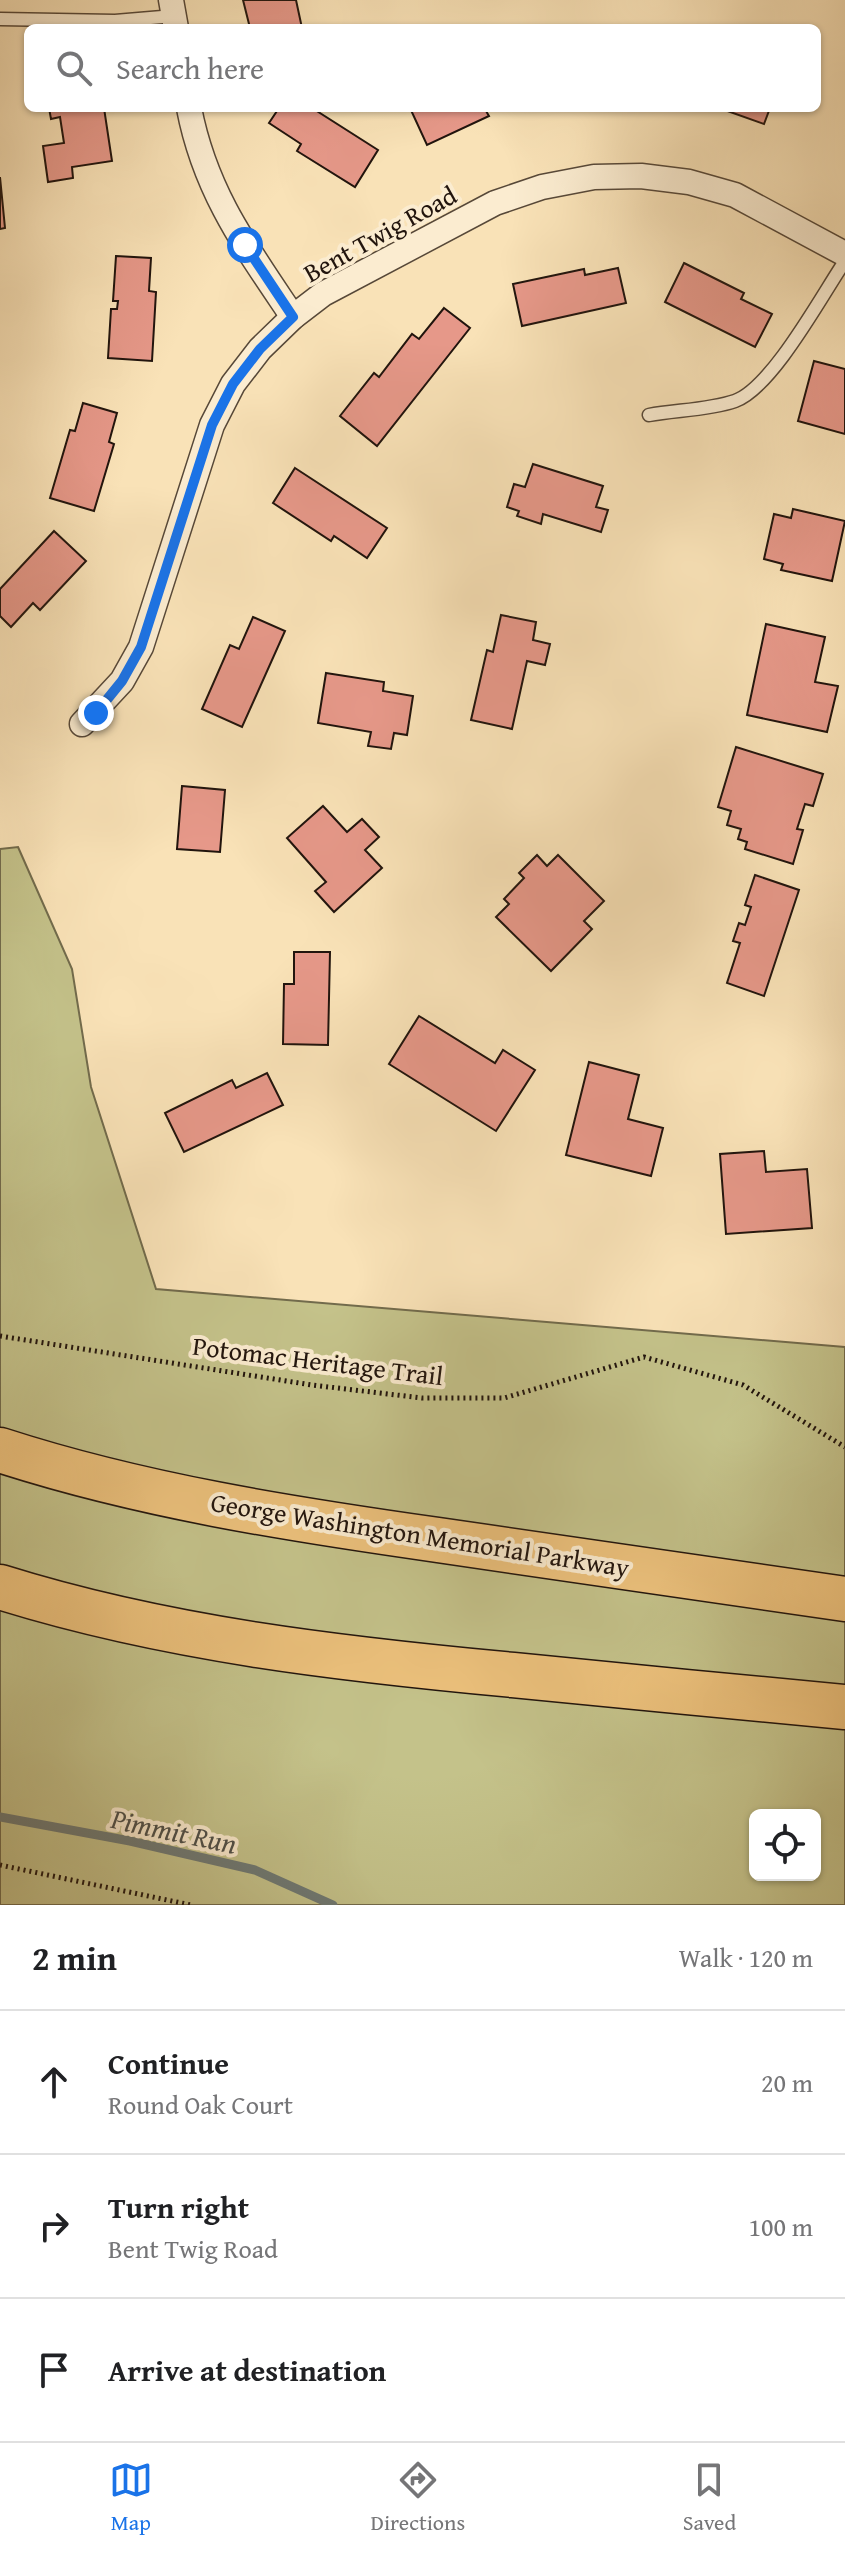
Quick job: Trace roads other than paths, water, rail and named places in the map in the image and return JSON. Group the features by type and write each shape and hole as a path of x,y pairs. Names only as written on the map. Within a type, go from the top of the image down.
{"highway":[{"name":"George Washington Memorial Parkway","path":"0,1450 78,1473 247,1510 845,1599"},
{"path":"0,1587 33,1598 143,1623 307,1653 845,1707"}],"street":[{"path":"190,112 216,196 293,317"},
{"name":"Bent Twig Road","path":"82,724 122,681 141,647 212,425 233,384 260,349 293,317 323,294 495,203 542,187 594,177 641,176 677,180 735,195 845,254"}],"lane":[{"path":"0,19 115,21 174,15"},
{"path":"649,415 736,400 761,382 786,351 845,261"}],"waterway":[{"name":"Pimmit Run","path":"0,1817 130,1841 255,1870 333,1905"}]}
